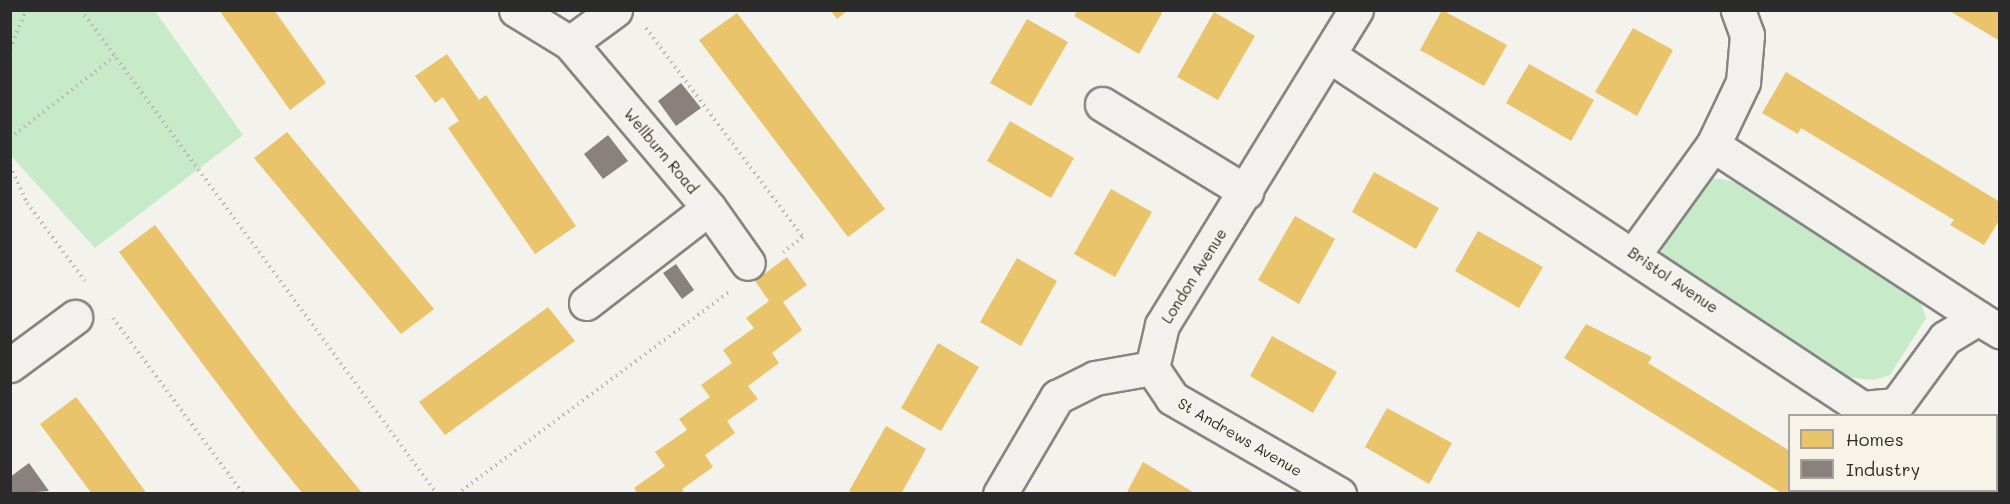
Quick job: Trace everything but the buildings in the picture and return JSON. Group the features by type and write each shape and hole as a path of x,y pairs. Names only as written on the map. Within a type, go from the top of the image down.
{"street":[{"name":"Wellburn Road","path":"516,10 570,43 709,208 748,263"},
{"path":"570,43 615,10"},
{"name":"London Avenue","path":"1152,368 1162,326 1330,56 1356,10"},
{"path":"1634,254 1713,145 1743,82 1747,35 1737,10"},
{"name":"Bristol Avenue","path":"1330,56 1634,254 1862,408 1878,411 1896,405 1945,338 1989,324"},
{"path":"1102,104 1246,192"},
{"path":"1713,145 1989,324"},
{"path":"586,303 709,208"},
{"path":"10,365 75,317"},
{"path":"1000,494 1057,397 1095,378 1152,368"},
{"name":"St Andrews Avenue","path":"1152,368 1172,398 1339,494"}],"path":[{"path":"10,49 26,10"},
{"path":"81,10 437,494"},
{"path":"10,138 115,57"},
{"path":"10,166 27,203 90,287"},
{"path":"111,315 243,494"}],"green space":[{"path":"11,10 155,11 243,135 95,248 11,156"},
{"path":"1713,178 1737,182 1918,294 1926,318 1890,375 1874,380 1846,377 1665,267 1662,250 1696,191"}]}
